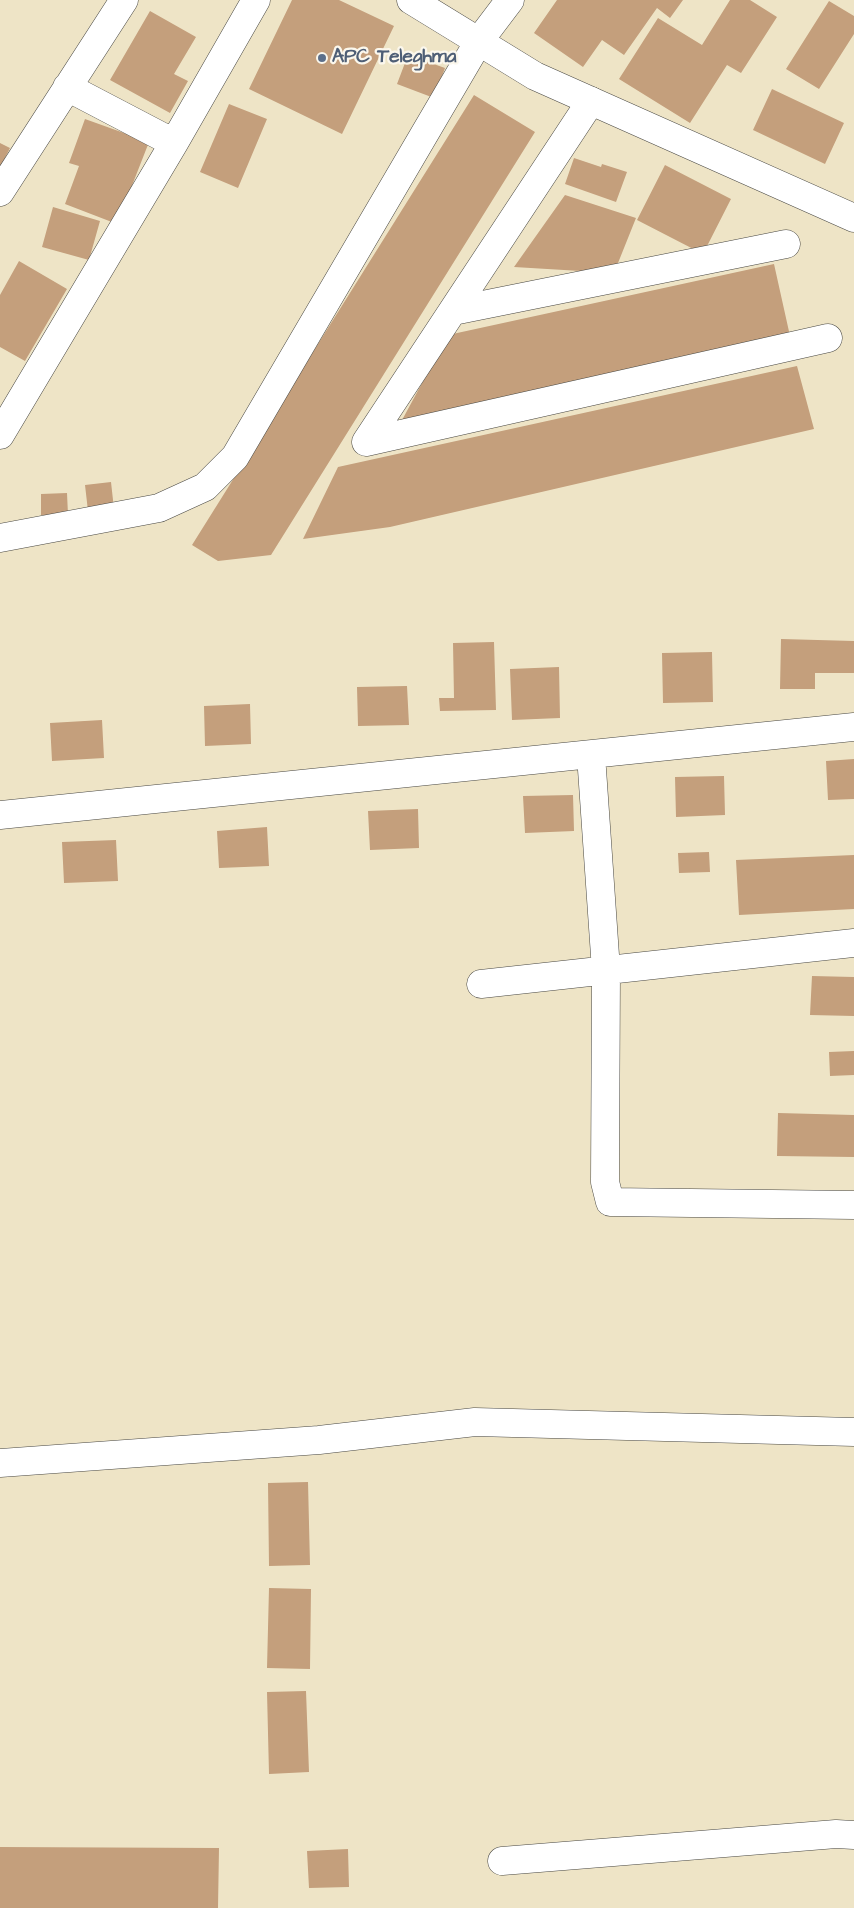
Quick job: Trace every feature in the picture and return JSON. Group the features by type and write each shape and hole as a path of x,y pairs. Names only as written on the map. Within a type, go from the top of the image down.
{"street":[{"path":"0,192 124,0"},
{"path":"0,435 174,143 256,0"},
{"path":"411,0 535,76 854,218"},
{"path":"0,538 159,508 205,487 235,457 478,42 510,0"},
{"path":"68,87 174,143"},
{"path":"591,101 366,442 828,338"},
{"path":"452,311 786,244"},
{"path":"0,815 854,728"},
{"path":"591,755 606,970 605,1182 610,1202 854,1205"},
{"path":"482,984 854,943"},
{"path":"0,1463 319,1440 475,1422 854,1432"},
{"path":"502,1861 836,1834 854,1835"}],"building":[{"name":"APC Teleghma","path":"292,0 339,0 394,26 342,134 249,89"},
{"path":"557,0 683,0 670,18 657,8 624,55 602,40 583,67 534,33"},
{"path":"730,0 750,0 777,17 741,73 727,65 690,123 619,79 658,18 702,45"},
{"path":"829,1 854,16 854,34 819,89 786,69"},
{"path":"150,11 196,37 174,74 188,81 170,113 110,80"},
{"path":"408,55 445,68 434,98 397,84"},
{"path":"772,89 844,123 825,164 753,130"},
{"path":"474,95 535,132 271,555 218,561 192,545"},
{"path":"229,104 267,119 238,188 200,172"},
{"path":"85,119 149,142 117,224 65,204 79,166 69,163"},
{"path":"0,143 10,148 0,168"},
{"path":"574,158 601,167 602,164 627,172 616,202 565,184"},
{"path":"665,165 731,199 703,254 637,220"},
{"path":"565,195 636,218 614,273 514,267"},
{"path":"53,207 100,221 89,260 42,247"},
{"path":"19,261 67,289 25,361 0,347 0,295"},
{"path":"774,264 790,336 401,422 448,335"},
{"path":"797,366 814,429 390,527 303,539 338,467"},
{"path":"111,482 114,509 88,511 85,485"},
{"path":"67,493 68,515 41,515 41,494"},
{"path":"781,639 854,641 854,673 815,673 815,689 780,689"},
{"path":"494,642 496,710 440,711 439,698 454,698 453,643"},
{"path":"712,652 713,702 663,703 662,653"},
{"path":"559,667 560,718 512,720 510,669"},
{"path":"407,686 409,725 358,726 357,687"},
{"path":"250,704 251,744 205,746 204,706"},
{"path":"102,720 104,758 52,761 50,723"},
{"path":"854,759 854,799 828,800 826,761"},
{"path":"724,776 725,815 676,817 675,777"},
{"path":"573,795 574,831 525,833 523,796"},
{"path":"418,809 419,848 370,850 368,811"},
{"path":"267,827 269,866 219,868 217,831"},
{"path":"116,840 118,881 64,883 62,842"},
{"path":"709,852 710,872 679,873 678,853"},
{"path":"854,855 854,909 739,915 736,860"},
{"path":"812,976 854,977 854,1016 810,1015"},
{"path":"854,1051 854,1075 830,1076 829,1052"},
{"path":"778,1113 854,1115 854,1157 777,1156"},
{"path":"308,1482 310,1565 269,1566 268,1483"},
{"path":"269,1588 311,1589 310,1669 267,1668"},
{"path":"306,1691 309,1772 269,1774 267,1692"},
{"path":"0,1847 219,1848 218,1908 0,1908"},
{"path":"348,1849 349,1887 309,1888 307,1851"}],"place":[{"name":"APC Teleghma","path":"322,58"}]}
